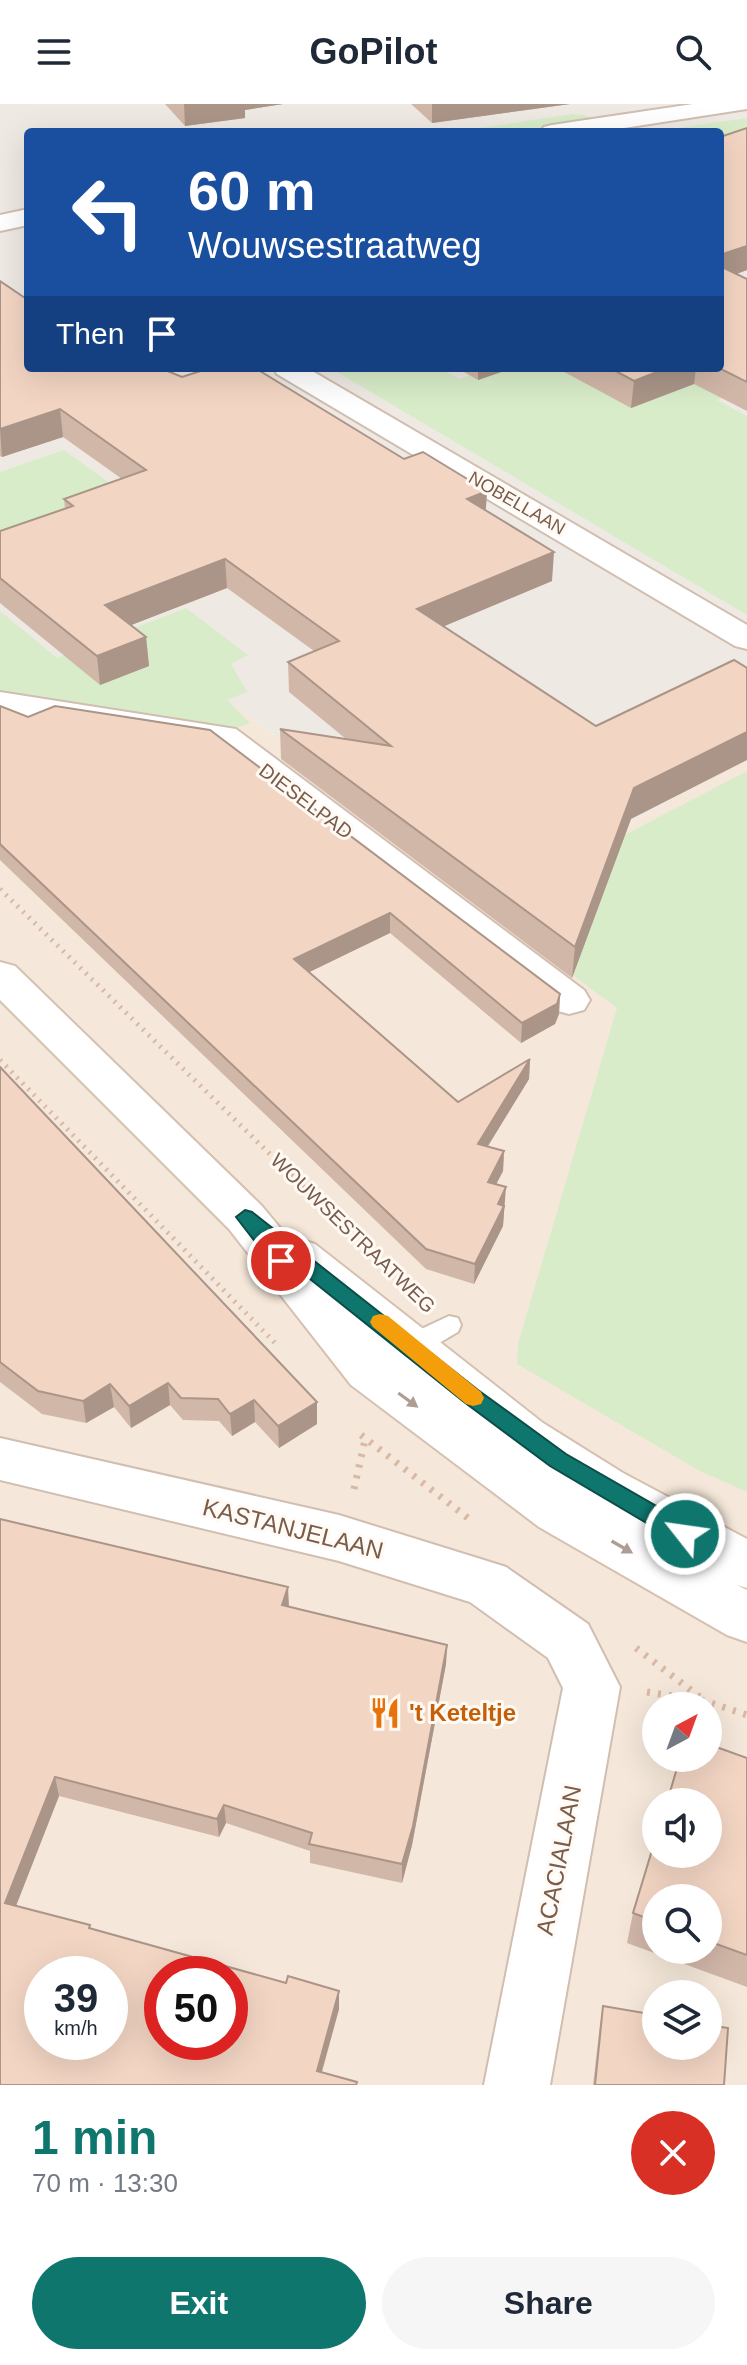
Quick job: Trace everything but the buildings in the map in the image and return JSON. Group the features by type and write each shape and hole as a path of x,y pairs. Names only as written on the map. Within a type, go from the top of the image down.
{"street":[{"path":"579,128 739,104"},
{"path":"0,223 24,218"},
{"name":"NOBELLAAN","path":"294,372 747,639"},
{"name":"DIESELPAD","path":"0,703 223,737 569,1000"},
{"path":"0,976 245,1217 409,1347 558,1460 685,1534 747,1565"},
{"path":"409,1347 558,1511 747,1618"},
{"name":"KASTANJELAAN","path":"0,1459 339,1538 487,1584 568,1641"},
{"name":"ACACIALAAN","path":"517,2085 592,1687 568,1641"}],"path":[{"name":"WOUWSESTRAATWEG","path":"0,889 343,1225"},
{"path":"0,1060 283,1351"},
{"path":"356,1428 365,1439"},
{"path":"722,1707 747,1715"}],"shaded area":[{"path":"0,104 747,104 747,753 501,902 233,705 0,683"},
{"path":"0,684 233,705 501,902 747,753 747,2085 0,2085"}],"green space":[{"path":"572,114 585,115 597,121 548,128 479,128"},
{"path":"747,118 747,149 724,152 724,128 677,128"},
{"path":"337,372 447,372 459,379 478,372 684,372 729,395 717,400 747,416 747,615"},
{"path":"64,450 132,499 0,556 0,472"},
{"path":"186,608 248,655 231,664 247,692 227,700 250,723 228,731 0,693 0,611 57,658"},
{"path":"747,771 747,1492 698,1470 517,1364 518,1344 617,1008 483,909"}],"slow traffic":[{"path":"380,1322 473,1398"}],"place":[{"name":"'t Keteltje","path":"385,1713"}],"route":[{"path":"281,1261 245,1217 471,1396 558,1460 685,1534"}]}
